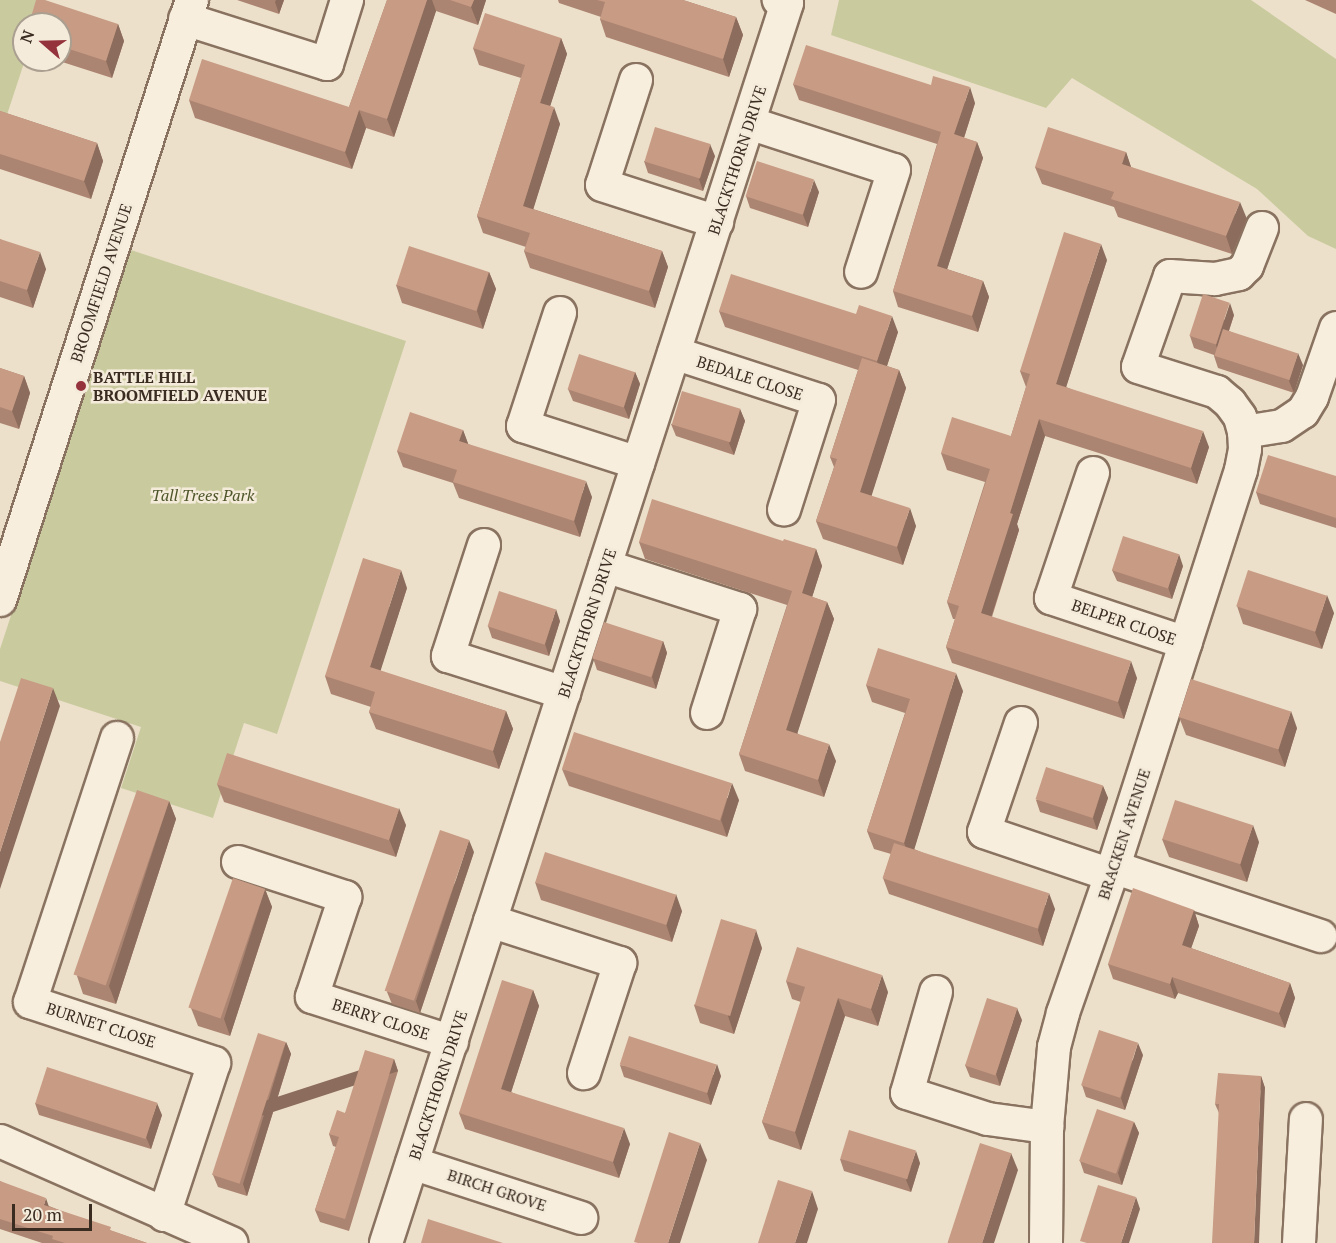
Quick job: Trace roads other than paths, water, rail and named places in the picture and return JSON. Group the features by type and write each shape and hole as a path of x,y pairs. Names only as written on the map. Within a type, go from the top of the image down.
{"street":[{"path":"188,9 327,64 348,0"},
{"name":"BLACKTHORN DRIVE","path":"387,1243 749,123 783,1"},
{"name":"BROOMFIELD AVENUE","path":"0,600 188,9"},
{"path":"636,80 602,185 717,222"},
{"path":"749,123 894,170 861,272"},
{"path":"1262,228 1247,266 1239,274 1215,279 1170,276 1138,367 1217,392 1230,403 1240,417 1244,432 1282,426 1303,412 1312,397 1336,328"},
{"path":"560,312 523,426 638,464"},
{"name":"BEDALE CLOSE","path":"674,353 819,400 784,510"},
{"name":"BRACKEN AVENUE","path":"1046,1243 1047,1127 1054,1047 1063,1013 1112,871 1240,470 1245,449 1244,432"},
{"name":"BELPER CLOSE","path":"1094,472 1051,598 1186,643"},
{"path":"484,545 448,656 564,693"},
{"path":"605,566 740,609 706,713"},
{"path":"1021,723 984,832 1321,936"},
{"name":"BURNET CLOSE","path":"117,738 30,1002 214,1063 164,1215"},
{"name":"BERRY CLOSE","path":"238,862 345,897 312,997 452,1042"},
{"path":"490,921 620,963 584,1073"},
{"path":"936,992 907,1093 988,1119 1047,1127"},
{"path":"1299,1243 1306,1119"},
{"path":"0,1141 231,1243"},
{"name":"BIRCH GROVE","path":"412,1163 581,1218"}],"place":[{"name":"BATTLE HILL BROOMFIELD AVENUE","path":"81,386"}],"park label":[{"name":"Tall Trees Park","path":"203,495"}]}
